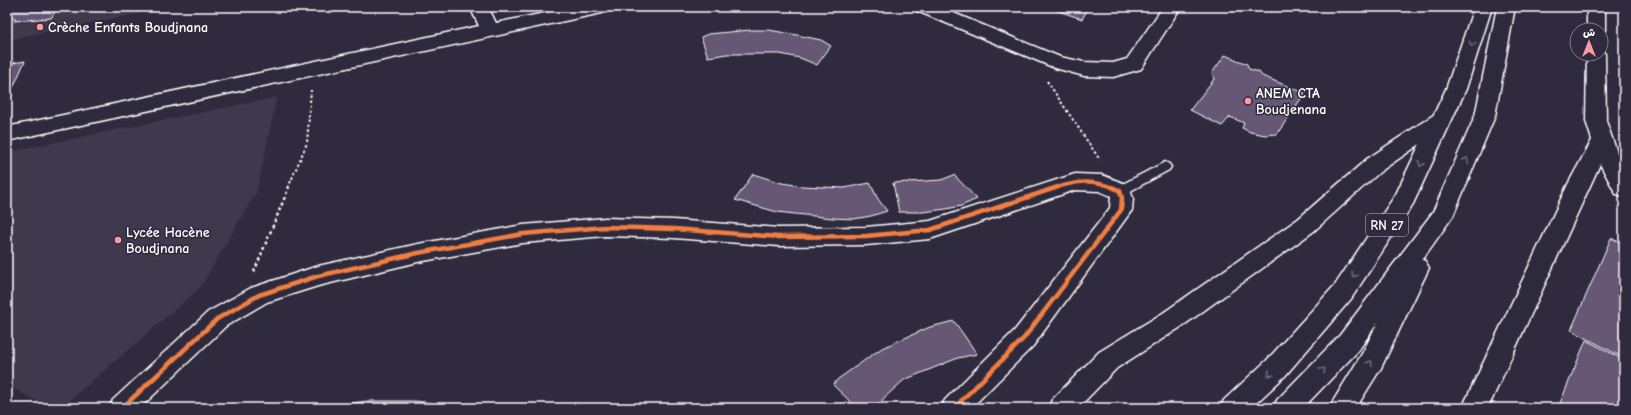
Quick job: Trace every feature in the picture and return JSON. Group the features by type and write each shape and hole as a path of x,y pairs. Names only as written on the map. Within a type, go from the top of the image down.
{"main road":[{"path":"478,7 490,30"},
{"path":"7,134 602,7"},
{"path":"923,7 1055,62 1084,69 1113,70 1134,64 1172,7"},
{"name":"RN 27","path":"1233,408 1276,368 1343,292 1405,198 1456,89 1483,7"},
{"name":"RN 27","path":"1286,408 1349,343 1442,216 1485,116 1506,7"},
{"path":"1596,7 1596,22"},
{"path":"1596,62 1596,121 1608,158 1624,188"},
{"path":"1061,408 1108,360 1172,320 1306,225 1374,165 1442,119"},
{"path":"1475,408 1579,184 1602,141"},
{"path":"122,408 217,319 259,295 318,276 418,253 523,234 605,227 674,229 779,237 866,236 930,230 1075,182 1102,183 1120,191 1122,198 1121,210 1024,338 954,408"},
{"path":"1342,408 1372,360 1442,216"}],"lane":[{"path":"1120,191 1165,167"}],"path":[{"path":"1027,50 1120,191"},
{"path":"240,306 307,143 313,68"}],"shaded area":[{"name":"Crèche Enfants Boudjnana","path":"7,7 150,7 140,13 7,40"},
{"name":"Lycée Hacène Boudjnana","path":"277,97 257,191 200,288 61,408 49,408 7,385 7,152"}],"building":[{"path":"7,7 58,7 51,18 14,21 16,18 7,18"},
{"path":"1047,7 1089,7 1082,19"},
{"path":"750,30 769,30 797,35 821,40 831,46 817,65 800,58 780,54 727,54 708,57 701,37 708,34"},
{"name":"ANEM CTA Boudjenana","path":"1225,55 1247,64 1249,69 1259,72 1262,76 1305,93 1277,134 1265,135 1250,132 1242,128 1244,123 1230,117 1222,126 1190,110 1214,79 1212,73"},
{"path":"25,61 9,97 7,97 7,64"},
{"path":"753,174 782,183 802,186 844,188 870,183 878,199 887,211 854,219 832,218 777,212 735,200"},
{"path":"954,175 977,199 961,206 946,209 923,212 899,212 893,183 941,180"},
{"path":"1611,238 1624,244 1624,358 1571,330"},
{"path":"954,321 977,354 958,358 904,380 885,397 876,408 857,408 833,385 838,379 882,348 930,327"},
{"path":"1586,340 1624,360 1624,408 1558,408"},
{"path":"367,401 415,401 432,403 444,408 315,408"}],"cycle path":[{"path":"122,408 217,319 259,295 318,276 418,253 523,234 605,227 674,229 779,237 866,236 930,230 1075,182 1102,183 1120,191 1122,198 1121,210 1024,338 954,408"}],"place":[{"name":"Crèche Enfants Boudjnana","path":"40,27"},
{"name":"ANEM CTA Boudjenana","path":"1248,101"},
{"name":"Lycée Hacène Boudjnana","path":"118,240"}]}
